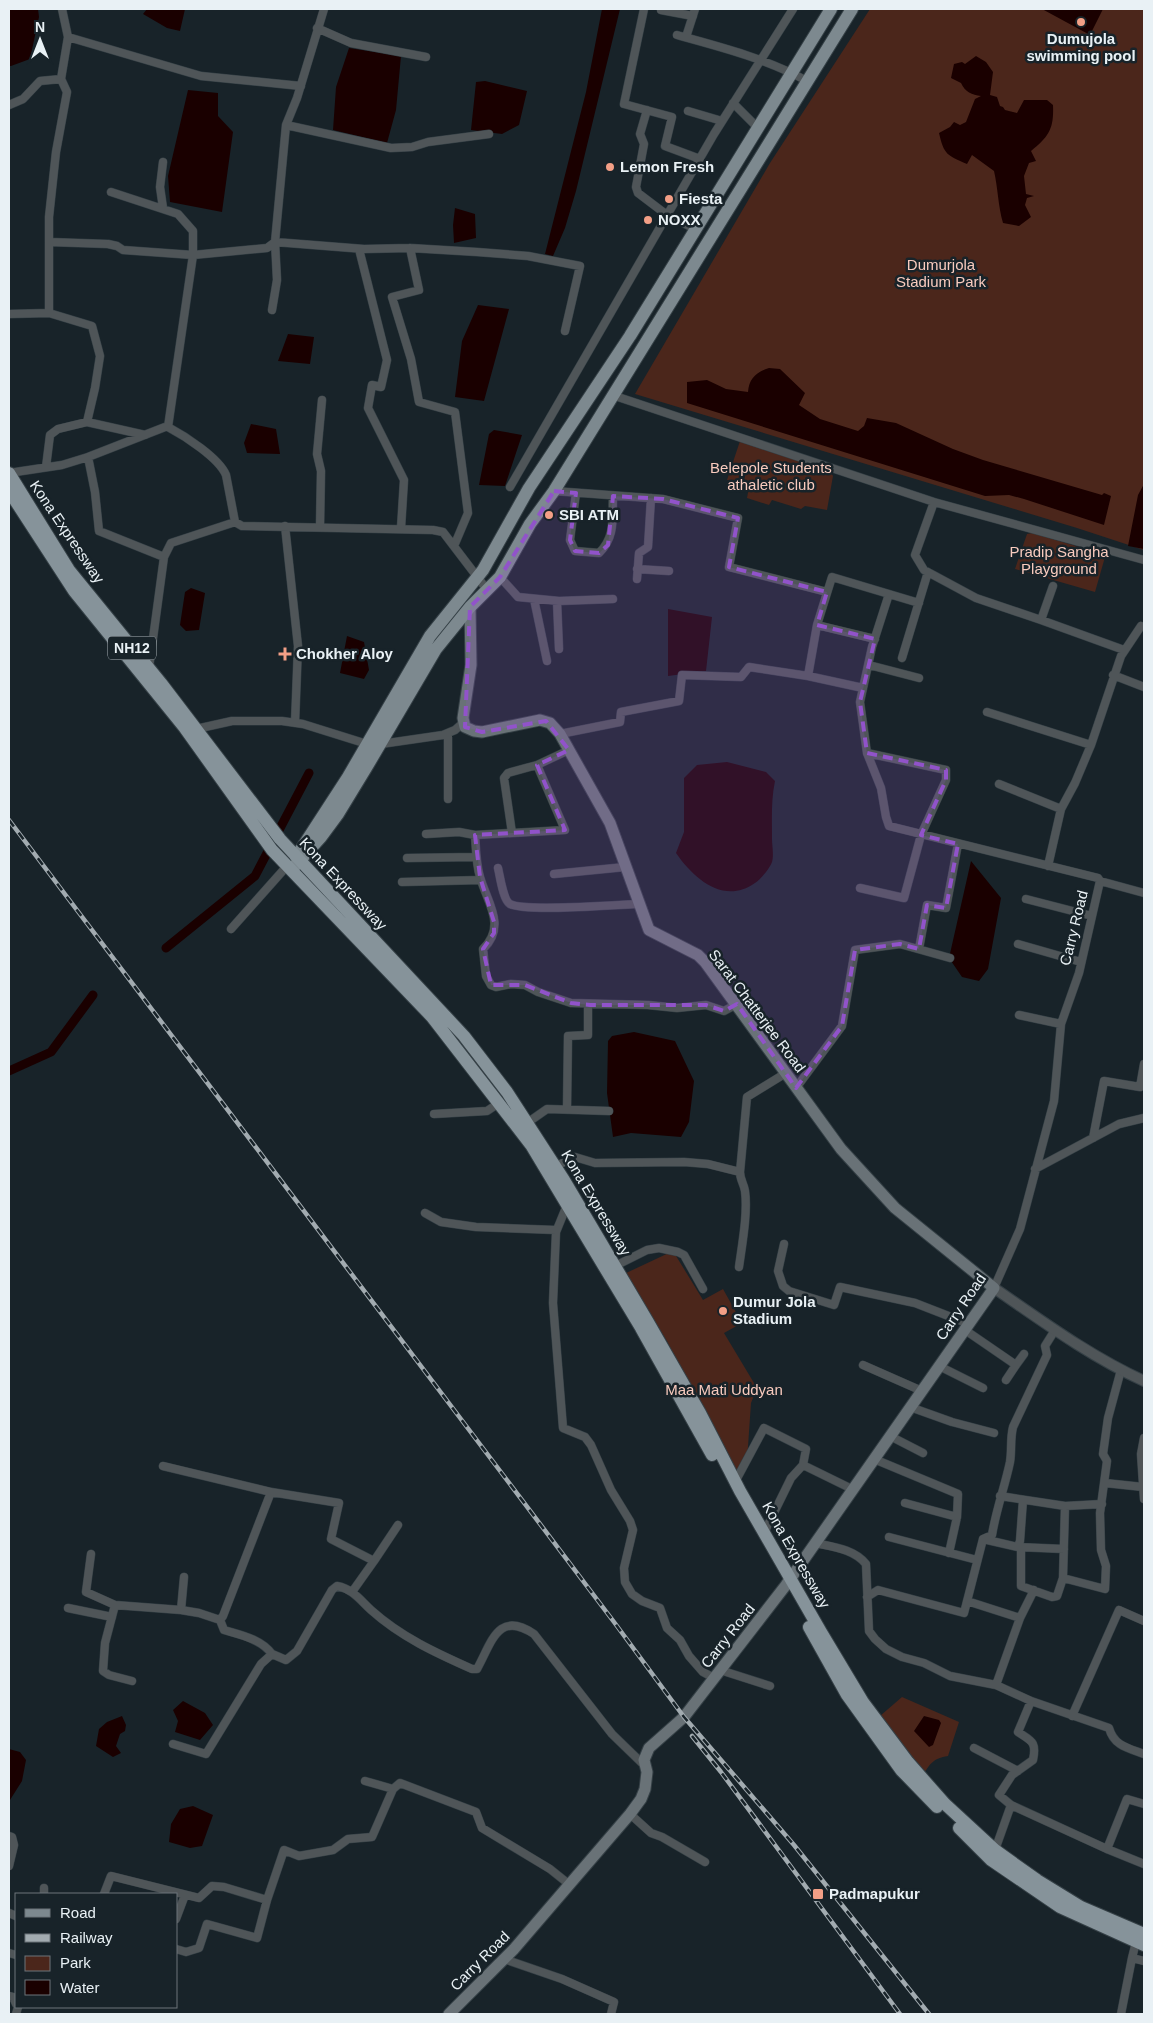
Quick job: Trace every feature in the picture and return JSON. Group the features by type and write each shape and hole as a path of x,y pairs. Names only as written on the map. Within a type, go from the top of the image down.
{"highway":[{"name":"Kona Expressway","path":"9,473 70,570 264,818 276,844 291,865 432,1017 531,1145 641,1328 788,1582 863,1702 908,1762 945,1804 994,1850 1036,1880 1141,1937"},
{"name":"Kona Expressway","path":"9,491 74,591 184,727 258,830 276,844"},
{"name":"Kona Expressway","path":"291,865 464,1036 507,1092 556,1166 700,1413 847,1695 901,1770 992,1860 1060,1907 1141,1937"}],"main road":[{"path":"291,865 348,777 430,636 477,577 529,488 630,336 831,9"},
{"path":"291,865 321,837 338,814 436,649 470,607 500,577 530,524 554,491 852,9"},
{"path":"463,723 470,665 470,607"},
{"name":"Sarat Chatterjee Road","path":"463,723 469,729 482,732 546,721 550,723 560,734 610,824 649,930 698,955 737,1004 841,1149 895,1208 994,1288"},
{"name":"Carry Road","path":"449,2014 504,1959 630,1814 641,1799 646,1783 644,1760 649,1748 684,1717 788,1582 994,1288"}],"street":[{"path":"49,314 49,216 56,152 67,92 61,79 68,38 62,9"},
{"path":"272,310 277,280 275,242 286,125 301,86 324,9"},
{"path":"644,9 624,104 672,117 665,146 700,159"},
{"path":"659,9 694,13 686,38"},
{"path":"510,487 722,121 793,9"},
{"path":"317,28 351,43 426,57"},
{"path":"677,35 730,49 792,73 807,81"},
{"path":"68,38 201,76 301,86"},
{"path":"9,105 23,99 40,81 61,79"},
{"path":"733,103 758,128"},
{"path":"647,110 640,134 644,144 636,187 638,193 667,215 695,229"},
{"path":"688,111 722,121"},
{"path":"286,125 391,148 412,147 428,142 489,134"},
{"path":"163,162 160,187 163,208"},
{"path":"111,192 178,214 194,232 193,255 168,427"},
{"path":"49,242 108,244 123,250 193,255 267,248 275,242 359,249 410,248 528,256 580,266 565,331"},
{"path":"410,248 420,290 392,297 412,359 420,402 455,412 468,513 454,546"},
{"path":"359,249 387,360 381,387 372,386 368,408 404,480 401,528"},
{"path":"9,314 49,314 92,326 100,356 87,422"},
{"path":"612,395 934,502 1144,560"},
{"path":"320,527 321,471 317,454 322,400"},
{"path":"46,467 50,435 58,429 87,422 145,435"},
{"path":"9,473 62,465 168,427 223,468 235,522"},
{"path":"88,457 95,492 99,531 164,557"},
{"path":"554,491 663,499 738,518 729,567 827,592"},
{"path":"576,493 570,540 575,551 600,553 608,545 612,532 613,496"},
{"path":"637,579 639,553 648,547 651,498"},
{"path":"934,502 915,555 924,570 976,598 1124,650"},
{"path":"149,669 164,557 170,543 235,522 242,526 401,528 443,532 488,591"},
{"path":"285,526 298,646 294,723"},
{"path":"638,569 669,571"},
{"path":"902,658 928,572"},
{"path":"500,577 516,597 557,601 613,599"},
{"path":"808,676 817,626 832,577 919,603"},
{"path":"1040,620 1053,586"},
{"name":"Carry Road","path":"889,594 868,665 860,702 868,753 881,788 890,826 1098,878 1100,881 1081,962 1061,1024 1054,1101 1020,1229 994,1288"},
{"path":"534,599 547,661"},
{"path":"557,601 559,649"},
{"path":"817,626 875,639"},
{"path":"1048,866 1061,809 1075,783 1091,745 1113,675 1124,650 1141,626"},
{"path":"868,665 919,678"},
{"path":"560,734 620,722 621,712 679,701 682,675 741,677 749,667 808,676 863,688"},
{"path":"1113,675 1144,687"},
{"path":"986,712 1091,745"},
{"path":"196,729 255,720 294,723 367,744 381,744 443,735 463,723"},
{"path":"448,733 448,799"},
{"path":"512,833 504,778 508,773 537,765 569,750"},
{"path":"860,888 904,898 920,835 946,780 946,770 868,753"},
{"path":"426,834 459,832 474,835 565,830 537,765"},
{"path":"999,784 1061,809"},
{"path":"474,835 476,858 481,880 491,905 494,922 494,933 490,942 483,949 486,976 491,985 496,987 511,984 525,985 538,992 571,1003 648,1005 677,1008 706,1005 724,1011 737,1004"},
{"path":"919,949 927,905 946,908 958,844"},
{"path":"406,858 476,858"},
{"path":"231,928 291,865"},
{"path":"554,874 625,867"},
{"path":"498,868 506,900 511,904 533,908 638,904"},
{"path":"402,882 481,880"},
{"path":"1100,881 1144,893"},
{"path":"1026,899 1092,916"},
{"path":"796,1088 842,1026 855,950 900,944 950,958"},
{"path":"1018,944 1081,962"},
{"path":"567,1109 568,1036 588,1035 588,1004"},
{"path":"1019,1015 1061,1024"},
{"path":"1093,1138 1104,1081 1140,1087 1144,1064"},
{"path":"739,1267 744,1232 745,1190 740,1181 740,1172 747,1097 786,1073"},
{"path":"434,1114 487,1111 499,1103"},
{"path":"527,1122 547,1109 609,1111"},
{"path":"1035,1169 1118,1124 1144,1118"},
{"path":"556,1166 575,1157 595,1163 684,1162 708,1164 740,1172"},
{"path":"567,1205 556,1230 553,1303 563,1428 585,1437 611,1490 630,1521 633,1530 624,1568 625,1582 632,1594 642,1601 660,1608 667,1628 680,1640 689,1656 703,1672 770,1686"},
{"path":"424,1213 441,1222 476,1227 556,1230"},
{"path":"784,1244 778,1271 783,1286 789,1291 834,1305 840,1287 915,1303 967,1327 1016,1365"},
{"path":"615,1266 647,1250 659,1248 678,1252 684,1255 703,1289"},
{"name":"Sarat Chatterjee Road","path":"994,1288 1055,1330 1121,1370 1144,1381"},
{"path":"983,1539 992,1535 1013,1448 1011,1437 1013,1427 1047,1355 1045,1346 1055,1330"},
{"path":"1006,1380 1024,1354"},
{"path":"863,1365 922,1391"},
{"path":"939,1366 983,1388"},
{"path":"1063,1578 1105,1589 1106,1566 1101,1550 1100,1512 1107,1461 1103,1454 1108,1418 1121,1370"},
{"path":"910,1407 952,1422 994,1433"},
{"path":"735,1482 764,1428 806,1449 803,1465 791,1478 764,1533"},
{"path":"890,1436 923,1453"},
{"path":"1144,1438 1141,1454 1144,1499"},
{"path":"874,1459 958,1494 957,1517 949,1553"},
{"path":"803,1465 852,1490"},
{"path":"163,1466 271,1492 337,1501 339,1504 331,1539 374,1561"},
{"path":"1105,1483 1143,1487"},
{"path":"220,1620 271,1492"},
{"path":"1000,1496 1065,1506 1102,1504"},
{"path":"1023,1500 1019,1547 1021,1586 1052,1596 1057,1596 1063,1578 1065,1506"},
{"path":"905,1503 957,1517"},
{"path":"352,1592 398,1525"},
{"path":"889,1537 977,1560"},
{"path":"983,1539 1019,1547 1064,1549"},
{"path":"867,1596 878,1590 964,1613 983,1539"},
{"path":"815,1543 847,1551 860,1557 866,1564 869,1630 875,1639 886,1649 902,1657 924,1663 950,1676 996,1685 1031,1701 1110,1728 1112,1737 1118,1745 1144,1754"},
{"path":"91,1554 86,1592 115,1605 180,1610 199,1613 220,1620 224,1630 244,1636 266,1646 272,1654 286,1660 297,1651 332,1590 337,1586 348,1588 387,1624 408,1638 472,1669 477,1669 500,1628 507,1624 525,1628 534,1634 612,1734 646,1767"},
{"path":"180,1610 184,1577"},
{"path":"996,1685 1020,1618 1034,1590"},
{"path":"967,1601 1020,1618"},
{"path":"115,1605 105,1643 103,1671 109,1675 132,1681"},
{"path":"68,1608 112,1616"},
{"path":"1072,1716 1119,1610 1144,1621"},
{"path":"173,1744 206,1754 261,1664 272,1654"},
{"path":"1031,1701 1018,1732 1031,1740 1036,1749 1033,1760 1012,1775 999,1795 1011,1805 1144,1864"},
{"path":"974,1748 1018,1771"},
{"path":"365,1781 393,1788"},
{"path":"178,1950 186,1952 199,1948 207,1924 257,1938 267,1900 284,1850 299,1856 333,1850 348,1839 372,1837 393,1788 400,1783 476,1812 482,1828 550,1869 570,1885"},
{"path":"1107,1849 1127,1799 1144,1804"},
{"path":"994,1850 1011,1805"},
{"path":"630,1814 651,1832 705,1862"},
{"path":"9,1836 12,1837 14,1845 9,1866"},
{"path":"104,1893 111,1876 199,1898 212,1886 224,1886 267,1900"},
{"path":"178,1914 185,1895"},
{"path":"1121,2014 1132,1958 1141,1937"},
{"path":"1132,1958 1144,1961"},
{"path":"504,1959 562,1979 614,2002 611,2014"}],"highlighted area":[{"path":"554,491 576,493 570,540 575,551 599,553 608,545 613,496 663,499 738,518 729,567 827,592 817,625 875,639 860,702 867,753 946,770 946,780 921,835 958,844 946,908 927,905 919,949 900,944 855,950 842,1026 796,1088 737,1004 724,1011 706,1005 590,1005 571,1003 525,985 491,985 483,949 494,933 494,922 480,877 475,835 565,830 537,765 569,750 546,721 482,732 465,727 470,607 500,577"}],"green space":[{"name":"Dumurjola Stadium Park","path":"870,9 1144,9 1144,550 635,394 770,163"},
{"name":"Belepole Students athaletic club","path":"740,441 829,470 833,476 827,510 805,506 801,509 772,500 769,505 747,498 749,487 727,480"},
{"name":"Pradip Sangha Playground","path":"1032,533 1103,554 1105,557 1095,592 1015,569 1027,534"},
{"name":"Maa Mati Uddyan","path":"673,1251 703,1300 723,1289 742,1323 724,1333 757,1388 751,1403 747,1461 735,1480 667,1341 624,1274"},
{"path":"902,1697 959,1722 948,1756 939,1758 932,1763 922,1777 880,1716"}],"water":[{"path":"9,9 38,9 39,17 30,59 11,66 9,66"},
{"path":"147,9 185,9 180,31 167,28 143,14"},
{"path":"602,9 620,9 576,191 565,228 553,256 545,254 586,92"},
{"name":"Dumujola swimming pool","path":"1042,9 1103,9 1090,35"},
{"path":"349,48 401,56 396,110 387,143 333,130 336,87"},
{"path":"976,56 986,62 993,72 990,95 997,97 1000,106 1005,110 1017,113 1024,100 1047,100 1053,105 1053,120 1049,131 1031,151 1036,161 1029,163 1024,176 1026,194 1034,196 1027,198 1025,205 1031,217 1019,226 1003,223 994,171 972,155 967,164 951,156 945,150 939,133 950,127 954,122 960,125 966,122 975,99 981,96 969,92 961,83 951,78 954,64 962,62 965,64"},
{"path":"485,81 527,91 519,125 502,134 471,130 476,82"},
{"path":"188,90 218,93 218,116 233,132 222,212 170,202 168,176"},
{"path":"455,208 475,214 476,238 454,243 453,225"},
{"path":"478,305 509,309 484,401 455,397 462,341"},
{"path":"288,334 314,337 310,364 278,361"},
{"path":"769,368 780,369 805,393 799,405 820,419 858,431 864,426 867,418 896,423 953,449 983,460 1111,496 1104,525 1009,495 985,496 687,403 687,382 707,380 726,389 748,392 754,377"},
{"path":"251,424 276,429 280,454 247,453 244,443"},
{"path":"494,430 522,435 505,486 479,485 489,434"},
{"path":"1144,484 1144,549 1128,546 1138,495"},
{"path":"191,588 205,593 199,630 186,631 180,625 185,592"},
{"path":"668,609 712,617 706,671 668,676"},
{"path":"347,636 364,642 369,670 364,679 340,673"},
{"path":"727,762 766,772 775,781 772,810 772,862 755,883 743,889 732,891 721,890 701,880 683,863 676,853 684,832 684,778 697,765"},
{"path":"971,861 1001,898 988,969 979,981 962,977 949,958"},
{"path":"634,1032 675,1041 694,1081 689,1122 681,1137 631,1133 613,1137 607,1093 608,1041 612,1036"},
{"path":"183,1701 205,1713 213,1725 200,1740 175,1732 178,1721 173,1710"},
{"path":"122,1716 126,1725 125,1731 120,1734 116,1746 121,1753 113,1757 96,1746 99,1729 107,1722"},
{"path":"924,1716 939,1720 941,1723 933,1745 929,1747 914,1731"},
{"path":"9,1749 20,1752 26,1760 22,1781 10,1800"},
{"path":"193,1806 213,1815 202,1846 190,1848 169,1842 171,1824 180,1809"}],"waterway":[{"path":"166,948 255,876 309,773"},
{"path":"9,1071 51,1052 93,995"}],"railway":[{"path":"9,820 684,1717 794,1845 929,2014"},
{"path":"692,1736 721,1772 900,2014"}],"place":[{"name":"Dumujola swimming pool","path":"1081,22"},
{"name":"Lemon Fresh","path":"610,167"},
{"name":"Fiesta","path":"669,199"},
{"name":"NOXX","path":"648,220"},
{"name":"SBI ATM","path":"549,515"},
{"name":"Chokher Aloy","path":"285,654"},
{"name":"Dumur Jola Stadium","path":"723,1311"},
{"name":"Padmapukur","path":"818,1894"}]}
